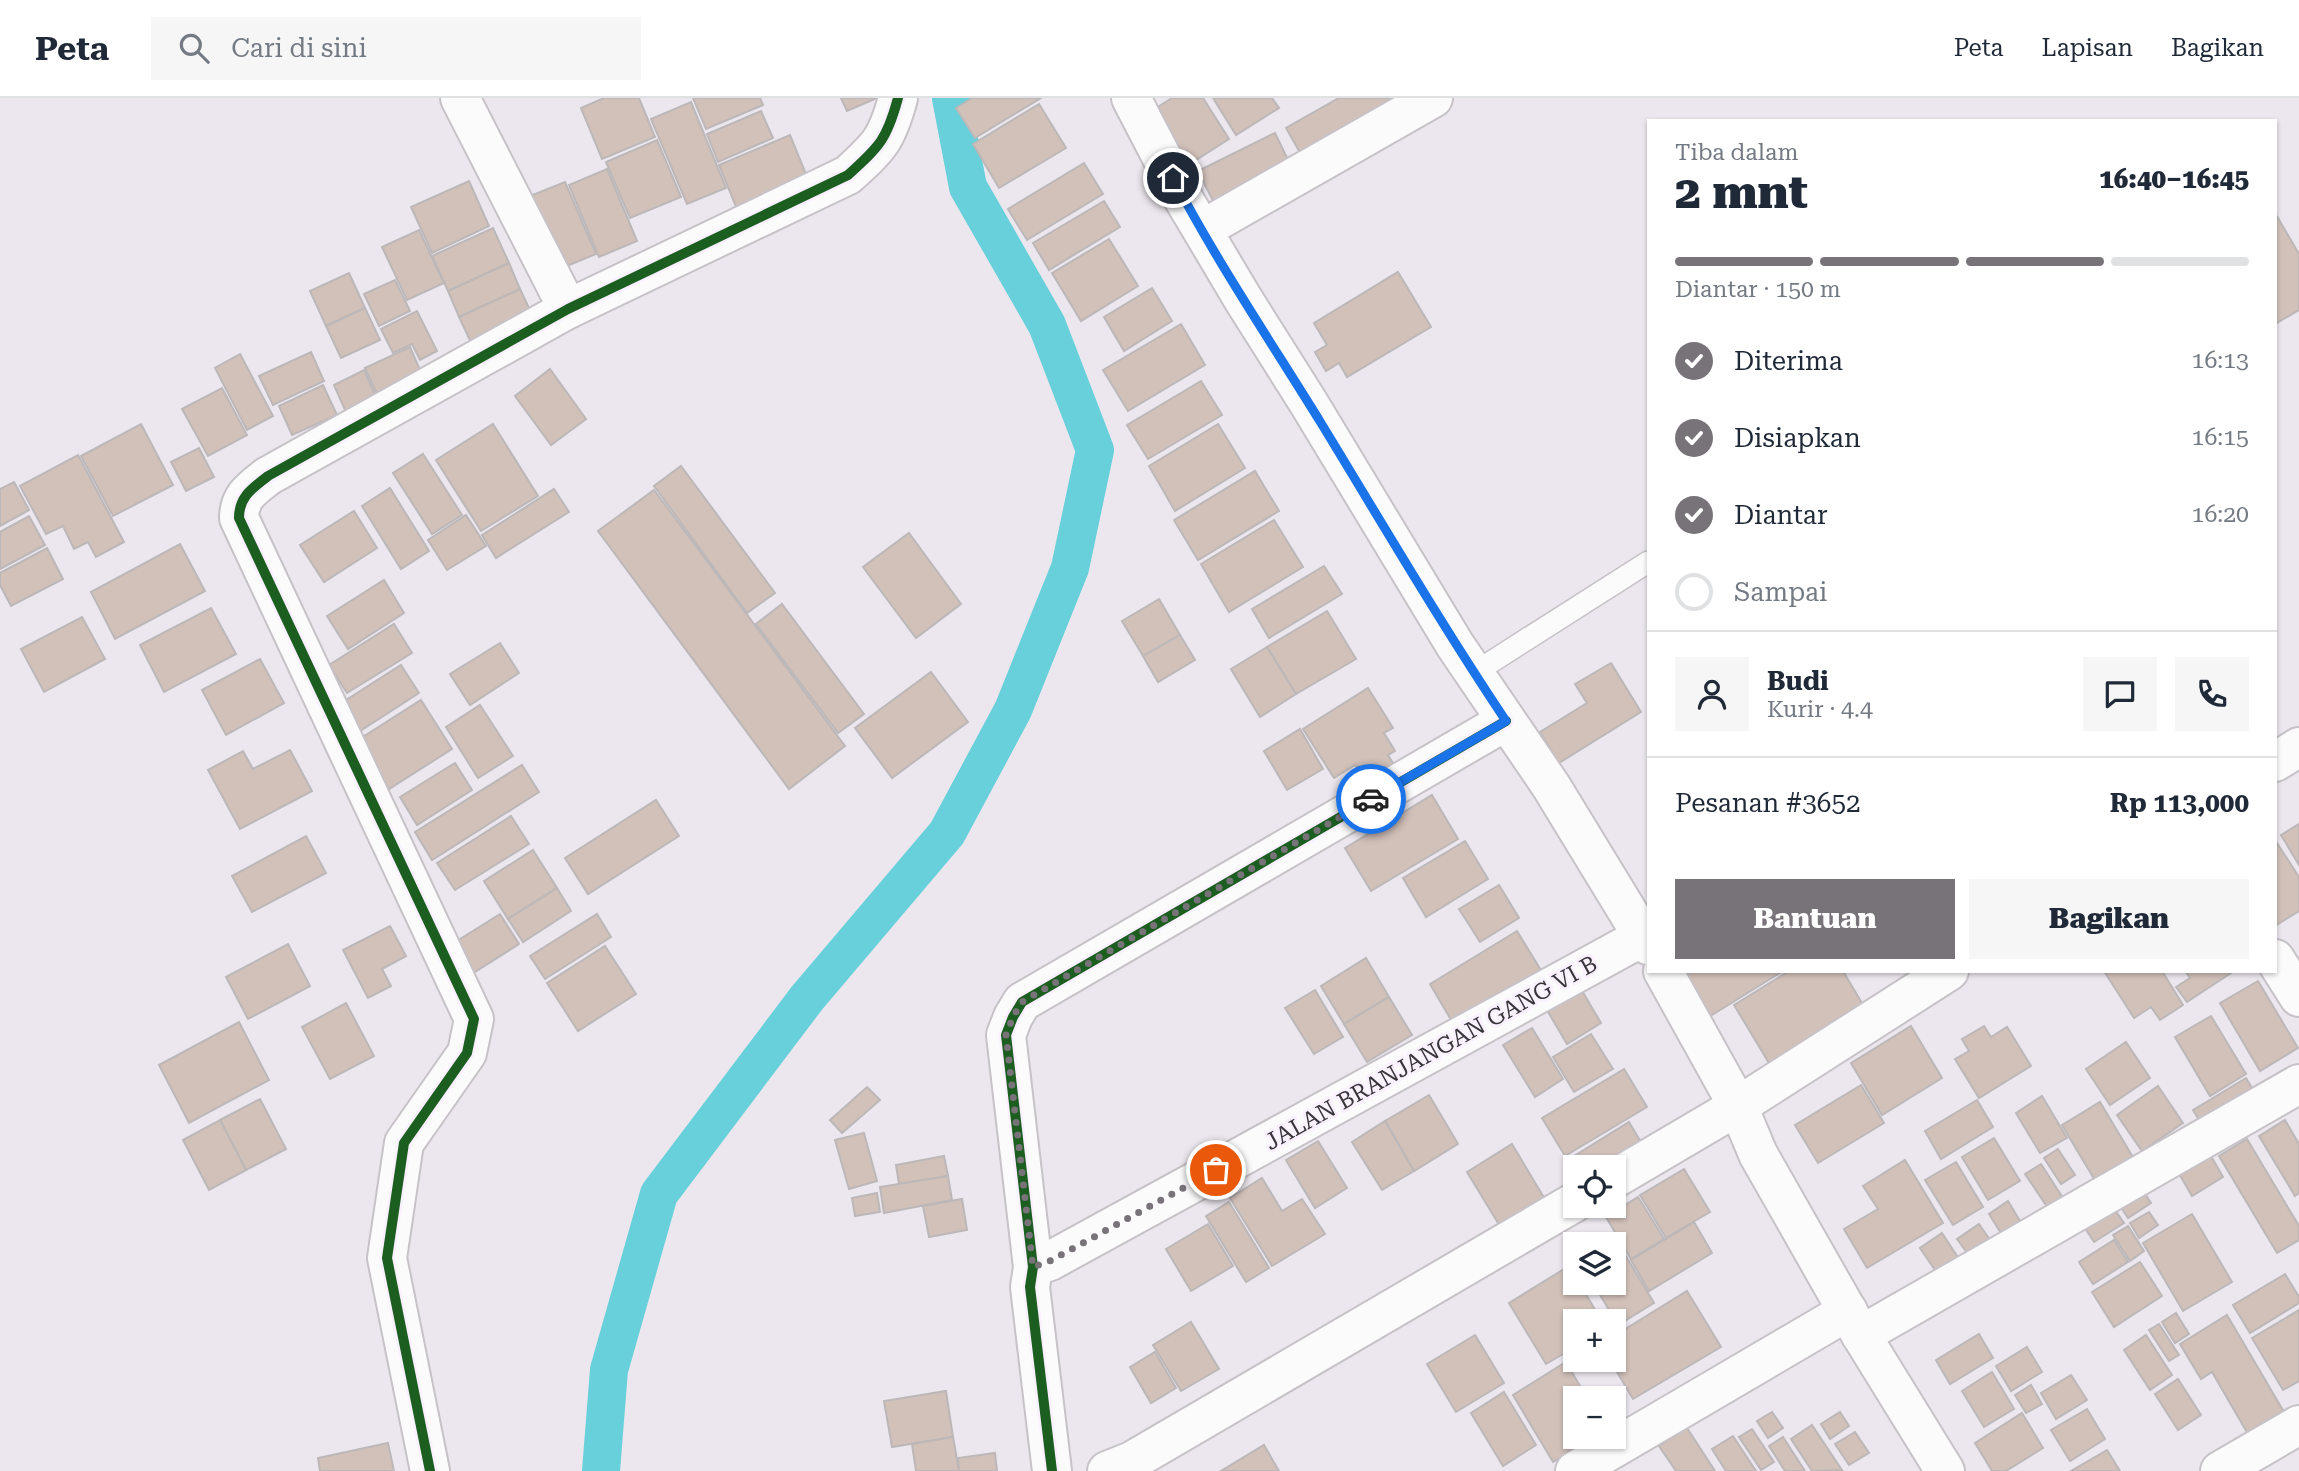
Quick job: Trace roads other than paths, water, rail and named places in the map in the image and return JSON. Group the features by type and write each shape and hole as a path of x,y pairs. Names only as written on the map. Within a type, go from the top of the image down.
{"street":[{"path":"460,98 568,309"},
{"path":"430,1471 387,1258 404,1143 467,1053 474,1019 239,518 239,509 247,492 268,476 568,309 848,174 874,152 890,129 898,98"},
{"path":"1131,98 1183,198 1242,299 1474,673 1550,786 1646,941"},
{"path":"1203,229 1433,98"},
{"path":"1052,1471 1030,1287 1033,1267 1006,1035 1022,1002 1506,721"},
{"path":"2277,761 2299,747"},
{"name":"JALAN BRANJANGAN GANG VI B","path":"1033,1267 1050,1261 1646,941"},
{"path":"2277,961 2299,998"},
{"path":"1664,973 1738,1106 1758,1154 1855,1323 1945,1471"},
{"path":"1626,1172 1738,1106 1946,973"},
{"path":"1575,1471 2299,1084"},
{"path":"1107,1471 1132,1461 1563,1209"},
{"path":"2220,1471 2299,1425"}],"lane":[{"path":"1474,673 1647,563"}],"waterway":[{"path":"601,1471 609,1370 659,1194 807,998 947,833 1013,710 1070,568 1095,450 1047,325 968,187 951,98"}]}
